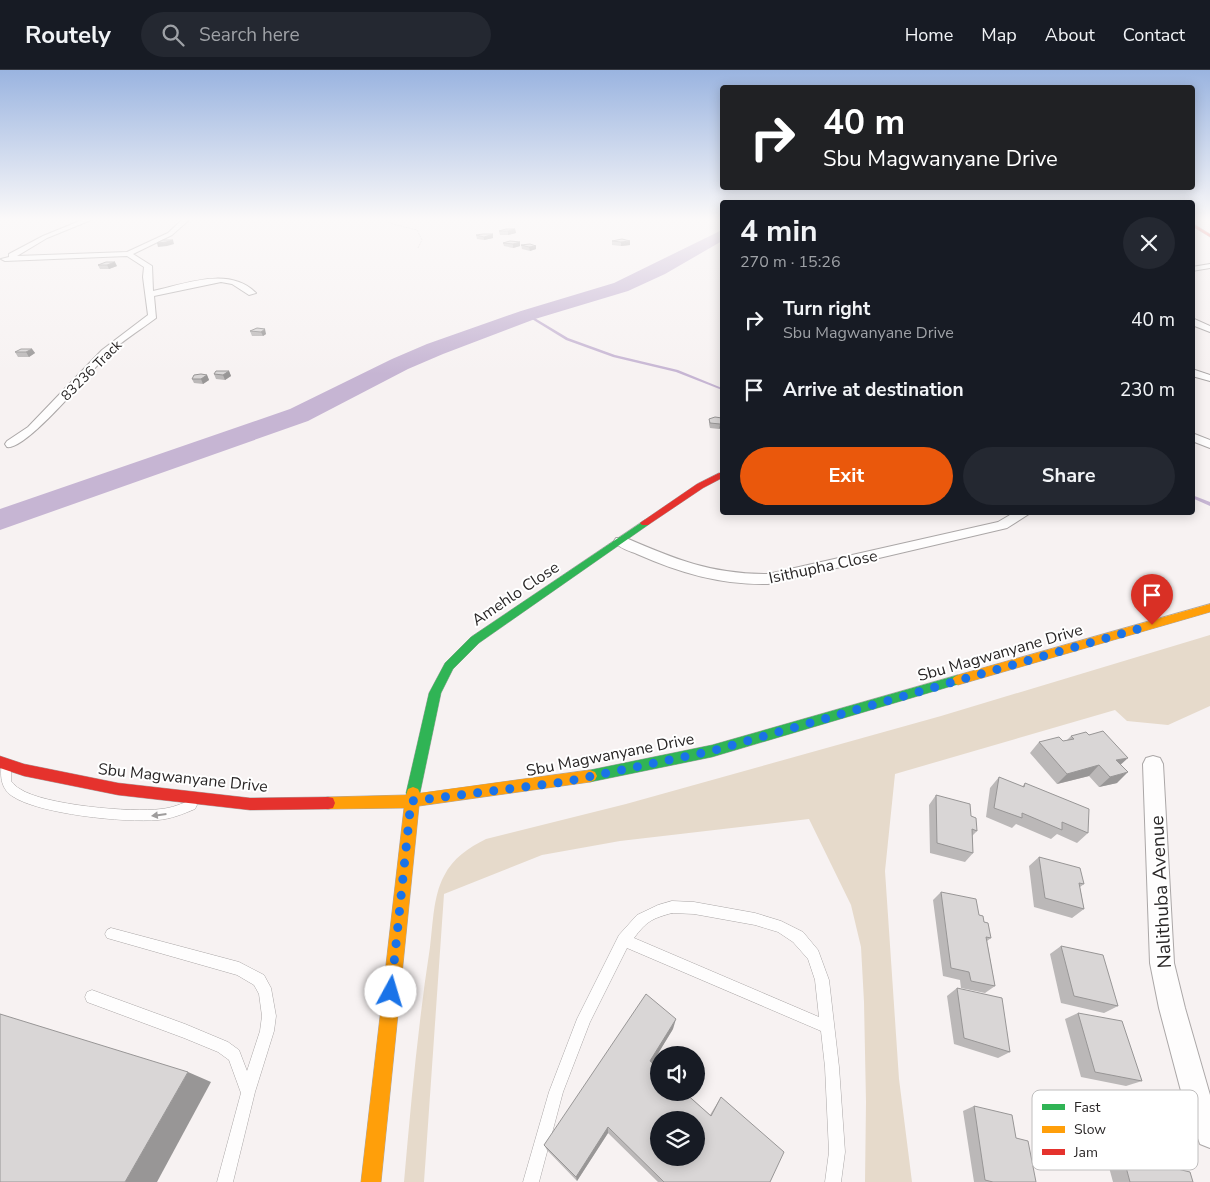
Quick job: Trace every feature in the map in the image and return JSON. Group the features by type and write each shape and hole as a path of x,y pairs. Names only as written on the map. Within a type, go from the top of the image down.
{"main road":[{"name":"Amehlo Close","path":"371,1182 411,801 435,693 449,666 474,640 700,486 720,476"},
{"name":"Sbu Magwanyane Drive","path":"3,763 24,770 118,790 250,804 411,801 564,782 712,751 1210,608"}],"street":[{"name":"83236 Track","path":"11,444 32,429 105,352 153,316 148,270"},
{"path":"149,294 226,280 242,286 252,293"},
{"path":"1195,322 1210,329"},
{"path":"1195,373 1210,378"},
{"path":"1195,437 1210,444"},
{"name":"Isithupha Close","path":"621,541 680,567 708,575 740,581 768,580 1002,525 1020,515"},
{"name":"Nalithuba Avenue","path":"1153,764 1162,963 1195,1090"},
{"name":"Nalithuba Avenue","path":"1198,1099 1210,1134"}],"lane":[{"path":"3,763 7,784 20,795 31,800 108,815 158,816 180,810 204,799"},
{"path":"531,1182 556,1092 584,1019 624,940 641,919 672,907 694,908 755,919 781,927 798,937 813,955 822,980 832,1067 837,1152 833,1182"},
{"path":"111,934 239,969 259,980 266,993 269,1016 267,1031 248,1093 225,1182"},
{"path":"624,940 827,1027"},
{"path":"92,997 223,1047 234,1055 248,1093"}],"shaded area":[{"path":"1210,635 1210,706 1168,725 1127,721 1115,710 895,774 885,871 899,1079 912,1182 865,1182 866,1102 861,947 851,905 809,819 620,841 542,855 444,894 424,1182 404,1182 418,1035 436,901 440,884 448,870 456,859 467,850 486,839 626,804 941,716"}],"building":[{"path":"257,328 265,329 261,332 250,331"},
{"path":"21,349 32,349 26,352 15,352"},
{"path":"216,371 229,371 223,375 214,374"},
{"path":"194,375 207,375 201,379 192,379"},
{"path":"720,418 720,424 710,423 709,419"},
{"path":"1103,731 1128,758 1116,760 1128,772 1110,777 1099,765 1067,774 1039,742 1059,737 1063,741 1074,739 1071,736 1086,732 1089,735"},
{"path":"999,777 1024,787 1025,783 1089,809 1088,833 1062,822 1062,830 1022,813 1022,818 994,808"},
{"path":"936,795 970,804 971,816 976,818 977,831 972,829 973,853 937,843"},
{"path":"1039,857 1080,868 1084,884 1079,883 1084,909 1045,898"},
{"path":"941,892 976,899 979,915 983,916 984,922 988,923 991,938 986,937 995,986 971,981 969,972 951,968"},
{"path":"1061,946 1103,955 1118,1006 1074,996"},
{"path":"957,988 1002,998 1010,1052 964,1038"},
{"path":"646,994 676,1019 659,1046 650,1046 650,1101 694,1101 711,1116 721,1097 784,1152 770,1182 664,1182 608,1127 576,1177 544,1145"},
{"path":"1078,1013 1122,1021 1142,1081 1095,1072"},
{"path":"0,1014 188,1072 125,1182 0,1182"},
{"path":"974,1106 1012,1115 1016,1138 1028,1141 1032,1170 1034,1170 1036,1182 993,1182 985,1180"},
{"path":"1127,1170 1182,1170 1190,1172 1193,1182 1130,1182"}],"waterway":[{"path":"0,520 299,415 400,364 435,349 528,315 621,287 658,270"},
{"path":"528,315 567,339 614,356 677,371 720,388"},
{"path":"1195,497 1210,504"}],"traffic: fast":[{"path":"413,793 435,693 449,666 475,640 645,523"},
{"path":"590,776 712,751 958,680"}],"traffic: slow":[{"path":"958,680 1210,608"},
{"path":"328,803 411,801 590,776"},
{"path":"371,1182 413,793"}],"traffic: jam":[{"path":"645,523 700,486 720,476"},
{"path":"0,762 24,770 118,789 250,804 328,803"}],"route":[{"path":"391,992 411,801 564,782 712,751 1152,625"}]}
